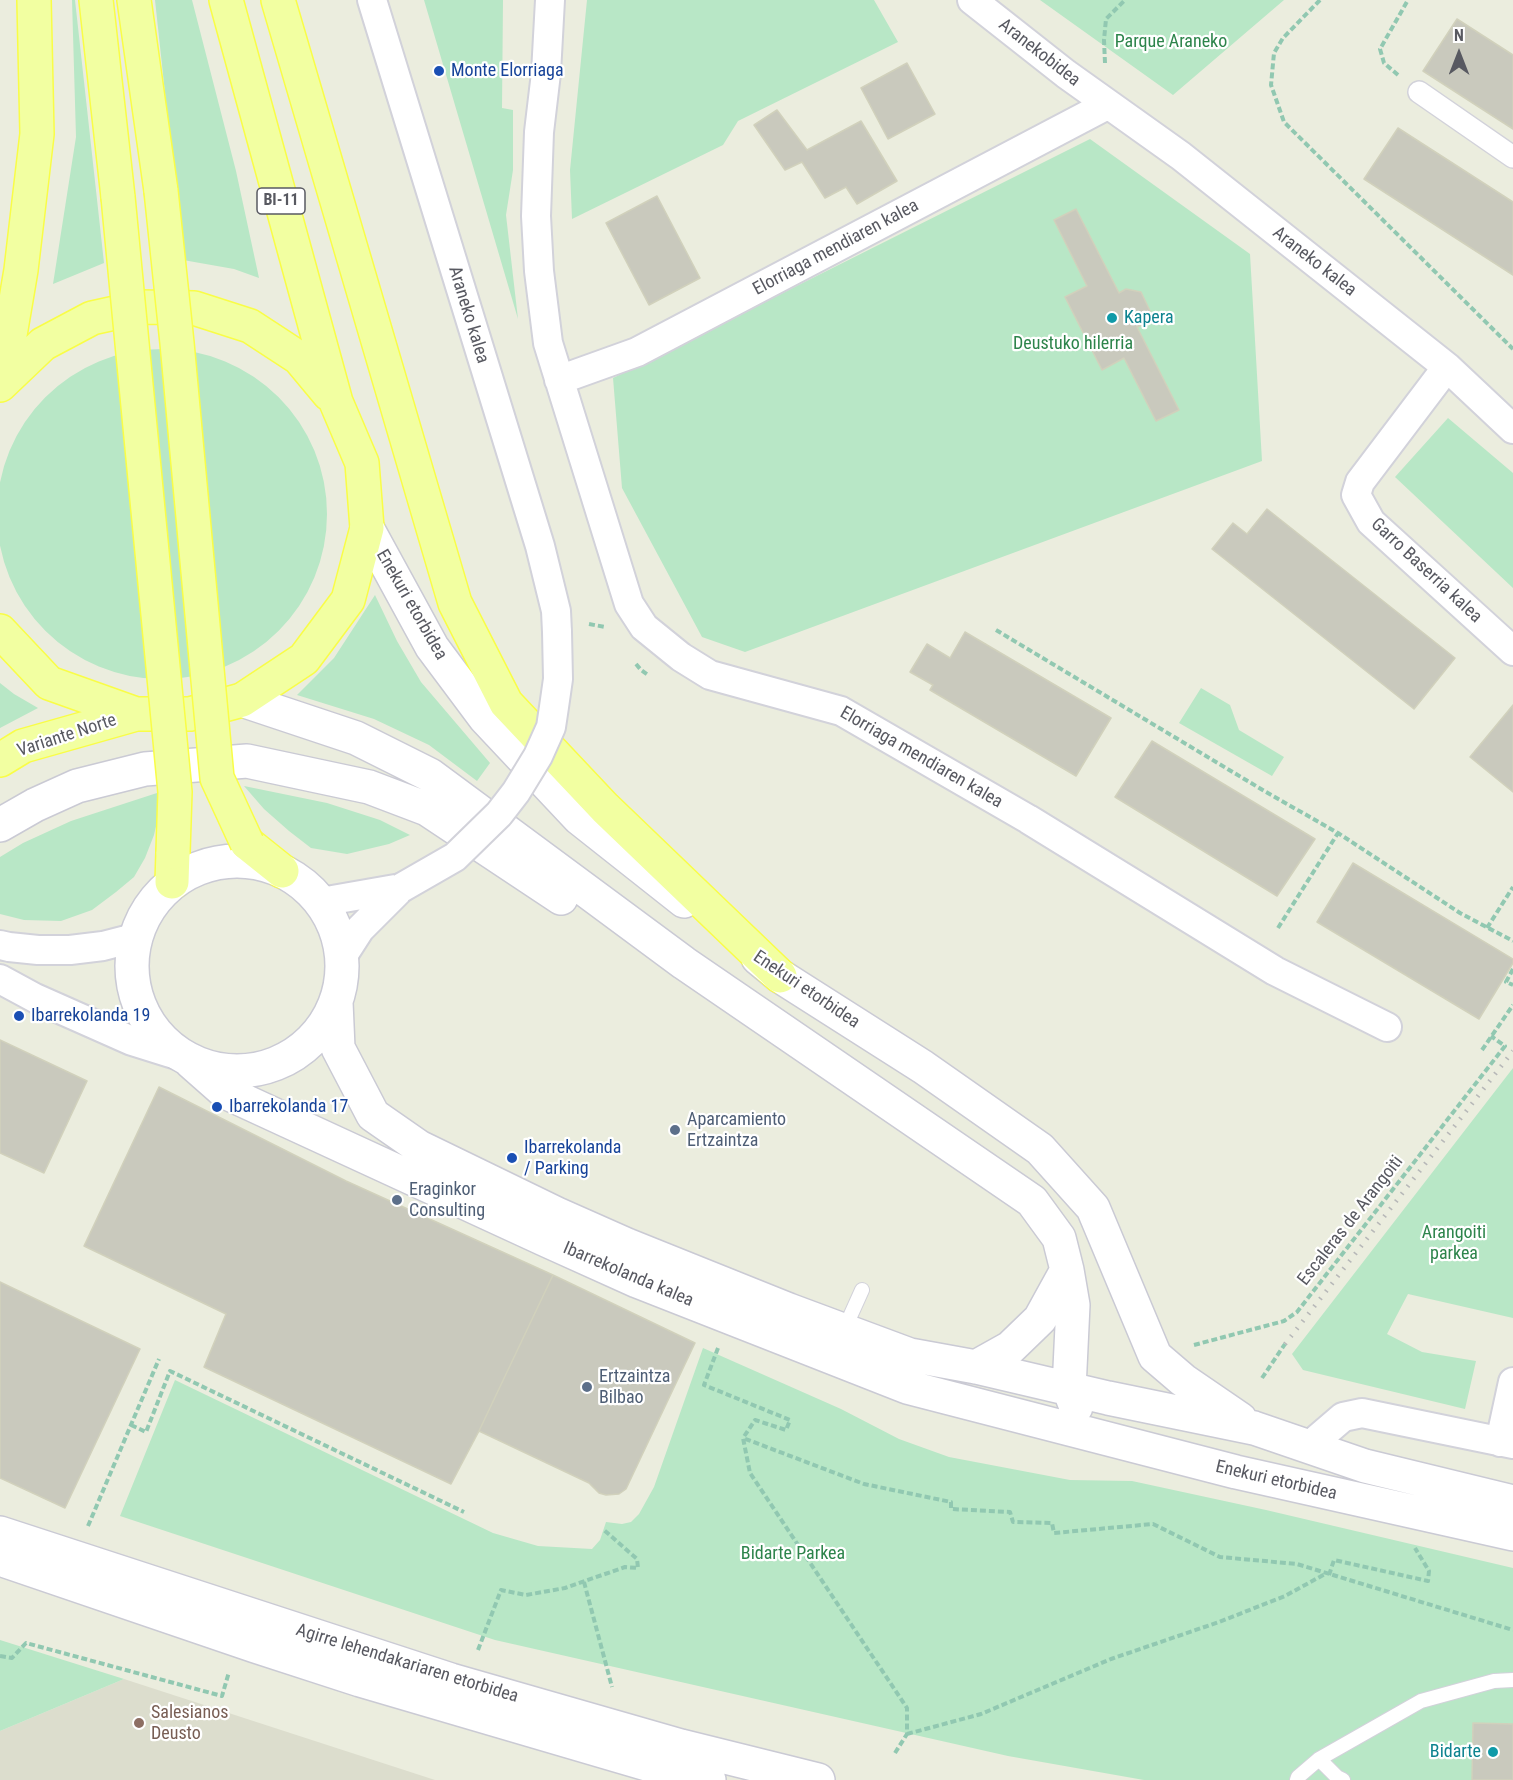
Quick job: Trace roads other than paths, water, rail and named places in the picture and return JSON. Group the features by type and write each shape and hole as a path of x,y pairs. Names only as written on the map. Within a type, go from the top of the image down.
{"main road":[{"path":"1,383 21,270 37,134 34,0"},
{"path":"96,0 118,196 175,792 173,867 148,907 134,938 131,972 138,1006 156,1035 187,1060 219,1070 248,1071 277,1064 302,1049 322,1028 336,1002 342,979 342,957 329,901 282,871 247,843 217,778 161,191 134,0"},
{"name":"BI-11","path":"226,0 336,402"},
{"path":"278,0 455,603 506,703 605,808 780,976"},
{"path":"0,632 49,683 136,714 190,714 242,700 304,659 348,600 367,528 362,463 336,402 299,358 250,326 194,308 142,307 92,318 43,344 1,383"},
{"name":"Enekuri etorbidea","path":"367,528 432,647 484,718 579,818 780,976 923,1067 1040,1149 1093,1208 1155,1356 1184,1380 1254,1428"},
{"path":"242,700 356,738 430,775 684,963 1032,1201 1059,1238 1067,1270 1073,1305 1069,1389 1087,1434"},
{"name":"Variante Norte","path":"0,760 23,746 136,714"},
{"path":"0,825 34,805 77,786 100,780 145,769 247,761 369,787 427,809 573,906 684,963"},
{"path":"173,867 197,868 225,861 254,862 282,871"},
{"name":"Ibarrekolanda kalea","path":"336,1002 338,1048 373,1115 419,1147 587,1227 689,1271 910,1355 976,1367 1069,1389"},
{"name":"Ibarrekolanda kalea","path":"187,1060 225,1092 637,1281 908,1387 1087,1434"},
{"path":"976,1367 1010,1348 1040,1319 1067,1270"},
{"name":"Enekuri etorbidea","path":"1069,1389 1254,1428 1365,1467 1513,1502"},
{"name":"Enekuri etorbidea","path":"1087,1434 1180,1458 1513,1534"},
{"path":"1180,1458 1221,1448 1275,1458 1308,1447"},
{"name":"Agirre lehendakariaren etorbidea","path":"0,1533 451,1680 681,1746 818,1780"},
{"name":"Agirre lehendakariaren etorbidea","path":"0,1559 350,1676 674,1772 709,1780"}],"street":[{"name":"Araneko kalea","path":"372,0 540,546 556,611 557,632 558,679 551,727 533,765 499,814 455,857 401,888"},
{"name":"Elorriaga mendiaren kalea","path":"550,0 546,73 539,132 536,216 539,271 547,332 559,380 629,604 644,627 656,639 710,675 842,711 1028,819 1275,970 1387,1027"},
{"name":"Aranekobidea","path":"972,0 1107,105"},
{"path":"1419,92 1513,157"},
{"name":"Araneko kalea","path":"1107,105 1181,156 1447,367 1513,429"},
{"name":"Elorriaga mendiaren kalea","path":"559,380 637,352 1107,105"},
{"name":"Garro Baserria kalea","path":"1447,367 1360,482 1356,495 1371,522 1513,651"},
{"path":"329,901 401,888"},
{"path":"342,957 360,929 401,888"},
{"path":"0,945 38,950 70,950 103,946 134,938"},
{"name":"Ibarrekolanda kalea","path":"0,979 34,998 132,1041 187,1060"},
{"path":"1308,1447 1343,1417 1362,1413 1507,1443 1513,1382"}],"lane":[{"path":"844,1330 862,1290"},
{"path":"1297,1780 1318,1759 1421,1701 1494,1682 1513,1680"},
{"path":"1318,1759 1343,1780"}],"railway":[{"path":"1285,1344 1513,1051"}],"place":[{"name":"Monte Elorriaga","path":"439,71"},
{"name":"Kapera","path":"1112,318"},
{"name":"Ibarrekolanda 19","path":"19,1016"},
{"name":"Ibarrekolanda 17","path":"217,1107"},
{"name":"Aparcamiento Ertzaintza","path":"675,1130"},
{"name":"Ibarrekolanda / Parking","path":"512,1158"},
{"name":"Eraginkor Consulting","path":"397,1200"},
{"name":"Ertzaintza Bilbao","path":"587,1387"},
{"name":"Salesianos Deusto","path":"139,1723"},
{"name":"Bidarte","path":"1493,1752"}],"park label":[{"name":"Parque Araneko","path":"1171,42"},
{"name":"Deustuko hilerria","path":"1073,344"},
{"name":"Arangoiti parkea","path":"1454,1243"},
{"name":"Bidarte Parkea","path":"793,1554"}]}
